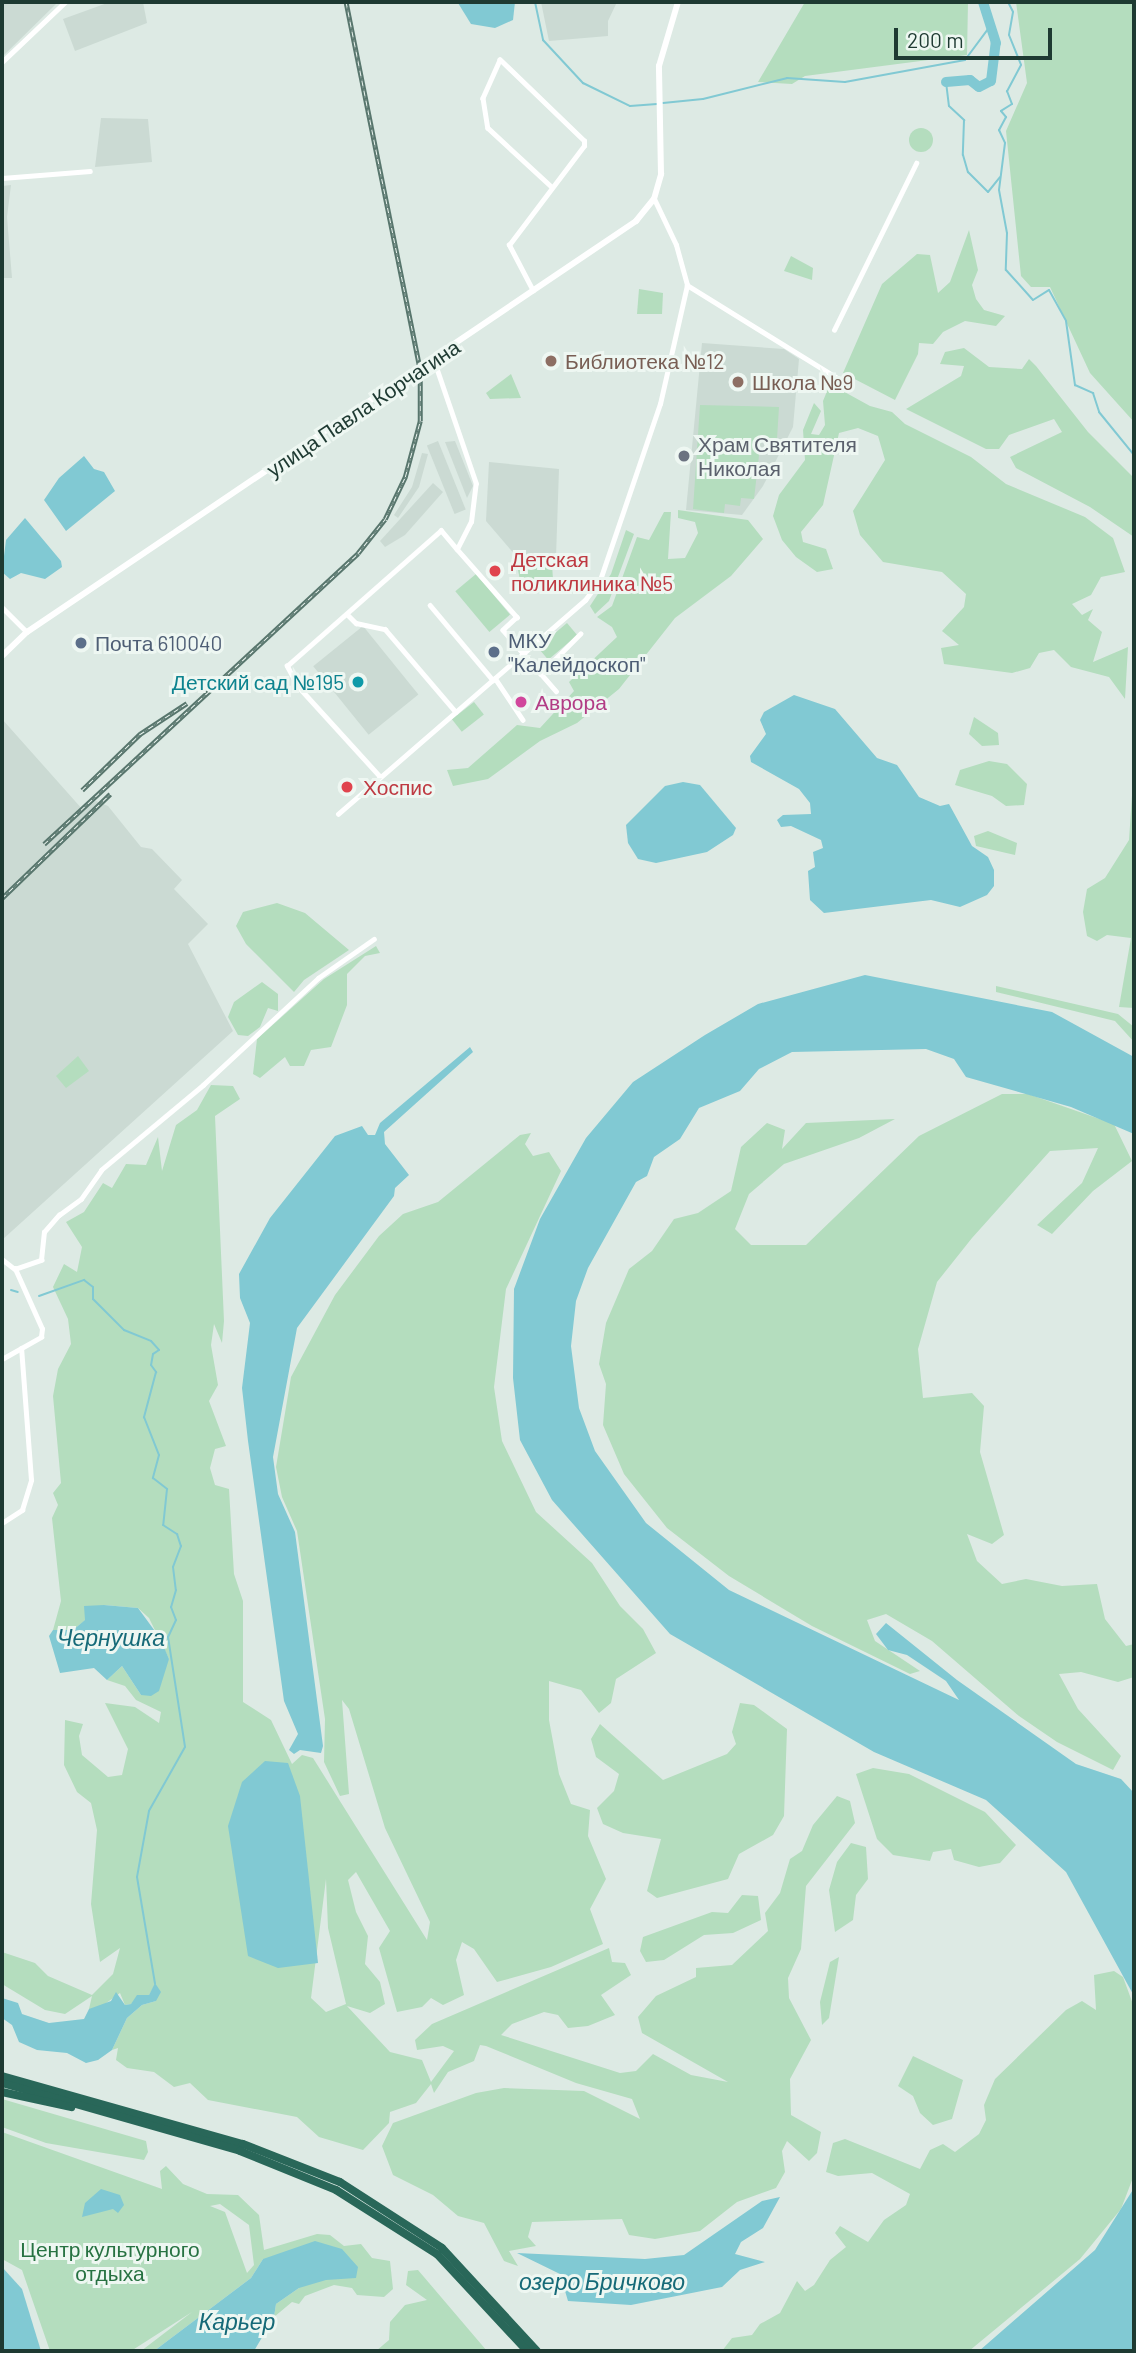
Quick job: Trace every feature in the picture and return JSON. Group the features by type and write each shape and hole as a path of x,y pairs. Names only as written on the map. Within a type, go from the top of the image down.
{"highway":[{"path":"2,2076 243,2144 340,2182 442,2248 537,2351"},
{"path":"2,2083 294,2170 379,2213 459,2274 527,2351"},
{"path":"2,2092 104,2112"}],"main road":[{"path":"654,199 661,174 659,85 662,48 678,2"},
{"name":"улица Павла Корчагина","path":"2,656 27,632 434,361 636,221 654,199"}],"street":[{"path":"2,62 65,2"},
{"path":"534,292 509,245 552,187 584,141 500,60 482,98 488,128 552,187"},
{"path":"834,330 916,163"},
{"path":"2,178 90,171"},
{"path":"338,814 586,600 600,580 660,404 687,285 676,245 654,199"},
{"path":"687,285 841,380"},
{"path":"434,361 476,484 471,522 457,549"},
{"path":"380,778 298,687 287,666 441,530 517,617 503,631 556,691"},
{"path":"430,605 494,679 523,720"},
{"path":"2,607 27,632"},
{"path":"347,614 356,623 385,629 456,712"},
{"path":"540,674 580,634"},
{"path":"298,687 303,682"},
{"path":"15,1269 41,1260 44,1232 80,1199 101,1170 203,1085 318,978 374,939"},
{"path":"2,1259 15,1269 42,1329 41,1338 2,1359"},
{"path":"2,1523 22,1510 31,1480 22,1348"}],"shaded area":[{"path":"2,2 56,4 2,57"},
{"path":"110,2 143,2 147,23 75,51 63,19"},
{"path":"541,2 617,2 608,21 608,36 549,41"},
{"path":"101,118 148,119 152,162 95,167"},
{"path":"11,185 7,217 12,278 2,278 2,186"},
{"path":"702,343 784,349 799,359 793,427 763,486 742,515 686,510"},
{"path":"438,441 466,510 455,514 427,445"},
{"path":"455,441 473,486 467,498 445,442"},
{"path":"422,453 428,454 419,487 398,518 394,515 412,487"},
{"path":"489,462 559,469 556,557 516,556 486,521"},
{"path":"433,483 443,492 405,535 385,547 380,541"},
{"path":"363,626 418,694 369,735 313,666"},
{"path":"2,719 83,810 96,801 108,806 141,847 152,849 182,880 174,889 208,924 188,944 233,1031 2,1240"}],"green space":[{"path":"805,2 968,2 967,55 805,76 792,84 758,82"},
{"path":"1016,2 1134,2 1134,422 1090,373 1050,287 1031,287 1021,276 1006,131 1027,83"},
{"path":"921,128 930,131 933,140 930,149 921,152 912,149 909,140 912,131"},
{"path":"969,230 978,270 972,285 976,299 984,310 1005,316 996,326 965,321 943,332 933,344 919,343 918,354 895,400 843,373 882,284 917,254 930,255 938,293 950,282"},
{"path":"791,256 813,268 812,280 784,271"},
{"path":"639,289 663,293 662,314 637,314"},
{"path":"964,348 989,367 1022,369 1029,359 1036,366 1088,432 1134,478 1134,537 1090,507 1016,468 1010,457 1062,432 1054,419 1009,435 999,449 986,449 906,409 961,376 964,366 940,364 945,352"},
{"path":"511,374 521,398 490,399 486,393"},
{"path":"830,384 870,406 892,412 905,424 971,457 1006,484 1085,517 1113,538 1125,572 1101,577 1091,595 1072,604 1082,615 1093,609 1088,620 1102,632 1093,662 1128,647 1125,699 1109,677 1071,667 1054,650 1039,653 1030,668 1012,673 944,664 941,648 959,645 942,631 964,607 966,594 942,572 883,562 860,535 853,511 885,460 878,436 858,428 839,433 823,505 801,532 803,542 826,549 833,569 817,572 796,557 782,540 773,516 779,495 805,460 803,430 814,403 821,411 811,434 819,435 825,425 823,401"},
{"path":"700,405 779,407 777,439 761,438 754,499 741,498 740,506 725,504 724,513 693,509"},
{"path":"678,510 748,520 763,539 731,576 675,618 619,689 577,723 540,741 488,779 453,786 447,770 468,768 517,725 540,728 574,691 569,682 617,637 612,627 597,617 612,606 637,537 649,540 664,512 671,512 668,559 685,558 698,533 695,522 678,518"},
{"path":"626,530 634,534 609,601 595,614 590,606 611,574"},
{"path":"521,562 552,565 553,579 520,580 517,565"},
{"path":"476,574 510,615 489,632 455,591"},
{"path":"567,623 577,635 548,660 538,647"},
{"path":"474,702 484,715 462,732 452,719"},
{"path":"974,717 998,733 999,745 982,746 969,734"},
{"path":"989,761 1007,764 1027,784 1024,805 1006,806 992,796 955,785 960,770"},
{"path":"1134,765 1134,1008 1119,1007 1131,938 1107,935 1097,941 1087,936 1083,912 1087,889 1105,878 1129,840"},
{"path":"988,831 1017,843 1015,855 976,846 974,836"},
{"path":"277,903 305,913 349,950 304,980 294,992 246,944 236,926 243,912"},
{"path":"376,946 380,953 365,956 347,974 347,1005 331,1047 311,1050 304,1066 290,1066 285,1057 260,1078 253,1074 257,1039 324,979"},
{"path":"262,982 278,994 278,1011 268,1008 260,1027 248,1036 238,1035 228,1017 234,1002"},
{"path":"996,986 1118,1014 1134,1027 1134,1042 1115,1021 996,992"},
{"path":"78,1056 89,1071 66,1088 56,1076"},
{"path":"211,1085 233,1086 240,1099 215,1116 224,1321 222,1343 214,1324 211,1345 218,1385 209,1401 226,1446 215,1449 210,1468 215,1485 229,1489 234,1574 243,1601 243,1702 271,1720 292,1764 302,1755 313,1758 427,1940 430,1922 385,1828 349,1709 342,1700 349,1794 340,1796 324,1762 325,1719 297,1531 282,1497 276,1467 291,1377 335,1295 379,1236 403,1214 438,1202 520,1135 531,1133 525,1144 533,1156 549,1152 561,1171 506,1289 494,1387 502,1441 536,1512 592,1563 620,1606 643,1629 656,1653 616,1679 611,1703 599,1713 581,1690 549,1681 549,1720 559,1774 571,1804 590,1810 588,1836 606,1879 590,1909 603,1944 551,1967 497,1982 474,1949 462,1942 456,1960 464,1995 443,2005 431,1998 422,2007 397,2012 379,1948 390,1931 356,1872 348,1880 356,1912 368,1936 365,1964 380,1982 385,2004 370,2013 347,2006 390,2052 422,2060 431,2082 454,2051 443,2046 417,2050 415,2040 432,2024 609,1948 612,1962 625,1963 631,1975 601,1995 615,2015 588,2026 568,2028 558,2015 544,2012 512,2024 501,2035 620,2073 636,2071 653,2054 691,2075 728,2082 642,2033 638,2017 656,1996 696,1977 696,1968 732,1965 768,1931 765,1913 780,1893 790,1859 802,1851 813,1825 837,1796 850,1801 855,1823 806,1886 801,1949 788,1978 789,1998 811,2040 790,2079 791,2115 821,2132 817,2153 809,2161 787,2141 782,2151 785,2172 776,2188 737,2202 700,2231 655,2239 629,2235 622,2219 532,2222 528,2237 536,2246 509,2251 518,2266 504,2261 484,2223 458,2216 433,2195 393,2175 382,2146 393,2123 476,2093 504,2088 584,2091 640,2119 632,2099 576,2083 486,2046 480,2045 474,2061 448,2072 434,2093 431,2084 416,2103 390,2112 389,2123 363,2150 319,2137 297,2117 208,2100 190,2083 174,2087 154,2072 127,2068 116,2060 118,2048 112,2050 127,2018 142,2005 156,2001 156,1983 149,1995 131,2004 125,2005 120,1993 98,2009 89,2009 92,1996 65,2014 45,2010 2,1984 2,1952 35,1963 48,1976 92,1995 113,1974 120,1948 100,1962 91,1904 97,1830 91,1803 77,1792 64,1765 65,1720 83,1724 79,1736 82,1755 108,1777 122,1775 128,1749 105,1703 135,1707 159,1723 161,1712 136,1700 125,1686 107,1680 122,1666 141,1695 169,1659 149,1618 138,1608 104,1605 73,1630 53,1630 61,1601 52,1518 58,1505 53,1493 61,1483 53,1396 58,1369 71,1344 68,1319 53,1287 64,1264 77,1272 82,1247 66,1222 84,1212 103,1183 112,1188 126,1164 146,1165 158,1137 162,1171 176,1125 197,1110","holes":["326,1879 328,1928 346,2004 326,2012 311,1998"]},
{"path":"1002,1094 1028,1094 1114,1124 1132,1161 1093,1191 1052,1234 1037,1225 1082,1183 1098,1148 1050,1151 972,1238 937,1282 918,1349 923,1398 972,1393 984,1406 980,1452 1004,1535 992,1544 967,1534 977,1561 1002,1584 1026,1579 1062,1586 1097,1584 1105,1619 1126,1646 1134,1644 1134,1677 1118,1682 1081,1672 1059,1674 1078,1709 1121,1756 1113,1770 1057,1742 1019,1716 932,1641 886,1614 867,1620 875,1641 920,1671 910,1674 812,1626 729,1576 667,1528 624,1474 603,1425 606,1384 599,1364 606,1323 629,1269 652,1251 674,1219 698,1213 731,1191 741,1147 767,1123 785,1130 782,1149 806,1123 895,1119 859,1138 784,1164 749,1194 735,1229 751,1245 806,1245 919,1136"},
{"path":"740,1703 754,1705 787,1729 784,1816 773,1835 739,1854 728,1879 657,1898 647,1891 661,1839 623,1833 603,1824 597,1808 614,1791 619,1774 596,1757 591,1739 600,1724 663,1780 727,1754 736,1744 732,1732"},
{"path":"873,1768 909,1774 985,1812 1016,1845 1000,1863 979,1867 954,1860 951,1849 933,1852 930,1861 893,1855 877,1839 856,1774"},
{"path":"851,1843 866,1847 868,1879 856,1895 853,1920 835,1932 829,1890 837,1862"},
{"path":"742,1895 758,1896 761,1920 733,1933 704,1935 664,1960 646,1962 640,1951 643,1937 712,1912 728,1913"},
{"path":"839,1957 829,2018 822,2025 820,2002 830,1962"},
{"path":"1114,1971 1123,1977 1134,2007 1134,2175 1121,2209 1080,2259 969,2351 722,2351 732,2338 752,2335 760,2324 780,2313 797,2281 805,2291 814,2285 830,2260 846,2247 835,2233 840,2226 868,2242 884,2220 906,2205 910,2194 872,2173 838,2176 826,2172 833,2143 845,2139 920,2169 930,2150 943,2144 955,2152 979,2134 986,2120 984,2105 995,2079 1066,2010 1082,2001 1096,2010 1094,1975"},
{"path":"913,2056 963,2080 952,2119 933,2125 920,2113 913,2096 898,2086"},
{"path":"2,2099 146,2141 148,2152 144,2160 46,2143 2,2127"},
{"name":"Центр культурного отдыха","path":"2,2132 162,2189 160,2171 166,2166 183,2184 207,2194 238,2195 259,2215 264,2250 317,2234 330,2235 344,2246 361,2244 372,2258 390,2261 393,2289 384,2297 357,2295 352,2288 334,2285 305,2296 299,2304 292,2302 274,2317 276,2304 299,2288 263,2259 251,2278 154,2351 141,2351 192,2312 131,2351 50,2351 22,2270 2,2259","holes":["220,2204 249,2225 254,2265 247,2273 225,2212 210,2206"]},
{"path":"418,2270 487,2351 376,2351 389,2340 390,2322 405,2305 427,2300 406,2285 408,2271"}],"water":[{"path":"515,2 513,20 495,28 471,24 458,3"},
{"path":"84,456 94,469 104,472 115,491 66,531 44,500 59,478"},
{"path":"25,518 61,561 62,567 45,579 21,573 10,579 2,572 6,540"},
{"path":"794,695 835,709 877,758 897,765 919,797 940,806 949,804 972,846 988,857 994,870 994,886 987,895 960,907 931,900 824,913 810,900 808,871 815,867 813,852 823,848 821,840 791,826 781,827 777,820 783,815 811,814 810,803 799,789 751,762 750,756 766,734 760,720 764,712"},
{"path":"683,782 700,785 736,828 733,835 707,852 656,863 638,859 628,843 626,825 665,786"},
{"path":"865,975 1052,1012 1134,1057 1134,1134 1071,1107 966,1077 954,1059 926,1049 792,1052 759,1069 740,1091 699,1108 680,1139 654,1157 647,1176 636,1182 588,1268 576,1301 571,1346 579,1408 595,1451 646,1523 729,1590 959,1700 946,1681 907,1655 888,1650 876,1634 886,1623 957,1680 1076,1764 1121,1779 1134,1793 1134,1996 1066,1872 986,1800 874,1752 670,1634 552,1500 520,1440 513,1378 514,1289 540,1219 586,1138 633,1082 758,1004"},
{"path":"470,1047 473,1052 384,1132 385,1144 409,1175 395,1188 394,1196 297,1328 273,1457 278,1494 295,1532 323,1746 321,1753 300,1750 294,1754 289,1750 298,1734 284,1701 248,1441 242,1388 250,1323 240,1298 239,1274 270,1218 335,1136 362,1126 368,1135 375,1135 380,1123"},
{"name":"Чернушка","path":"84,1606 138,1608 160,1638 169,1659 159,1691 151,1696 141,1695 122,1666 107,1680 94,1668 60,1673 49,1636 53,1630 73,1630 85,1620"},
{"path":"265,1761 288,1763 300,1796 318,1963 278,1968 248,1956 228,1826 242,1782"},
{"path":"155,1983 161,1992 156,2001 142,2005 127,2018 112,2050 98,2060 86,2063 67,2053 37,2050 19,2042 12,2025 2,2018 2,1998 18,2003 22,2014 49,2023 84,2019 89,2009 111,2001 116,1992 125,2005 131,2004 137,1995 149,1995"},
{"path":"1134,2188 1134,2351 979,2351 1095,2250"},
{"path":"101,2189 120,2195 124,2205 118,2213 113,2209 82,2217 85,2203"},
{"name":"озеро Бричково","path":"780,2197 763,2228 741,2242 735,2254 765,2262 740,2270 722,2287 631,2305 568,2301 560,2274 517,2253 645,2259 684,2255 762,2201"},
{"name":"Карьер","path":"315,2241 342,2249 358,2267 356,2278 326,2280 299,2288 276,2304 274,2317 254,2351 154,2351 251,2278 263,2259"},
{"path":"2,2267 22,2289 41,2351 2,2351"}],"waterway":[{"path":"535,2 543,40 583,83 630,106 657,104"},
{"path":"946,82 970,80 979,87 991,81 996,43 983,2"},
{"path":"1008,2 1013,12 1009,35 1021,65 1007,91 1012,104 1001,111 1006,117 999,130 1005,143 999,190 1007,233 1006,270 1033,300 1049,290 1066,321 1075,385 1093,393 1099,412 1134,455"},
{"path":"663,103 703,99 787,78 845,82 965,60 991,25"},
{"path":"946,82 949,106 964,120 963,155 968,172 988,192 1000,177"},
{"name":"Чернушка","path":"39,1296 84,1280 93,1287 93,1299 124,1330 151,1341 159,1350 153,1354 151,1365 156,1372 144,1417 159,1455 153,1478 167,1489 163,1525 177,1534 181,1546 173,1567 176,1590 171,1607 176,1620 168,1637 185,1747 149,1811 137,1877 155,1983"},
{"name":"Чернушка","path":"11,1290 18,1292"}],"railway":[{"path":"44,844 358,553 385,519 405,477 420,421 420,370 346,2"},
{"path":"82,790 140,734 187,703"},
{"path":"2,898 110,794"}],"place":[{"name":"Библиотека №12","path":"551,361"},
{"name":"Школа №9","path":"738,382"},
{"name":"Храм Святителя Николая","path":"684,456"},
{"name":"Детская поликлиника №5","path":"495,571"},
{"name":"Почта 610040","path":"81,643"},
{"name":"МКУ \"Калейдоскоп\"","path":"494,652"},
{"name":"Детский сад №195","path":"358,682"},
{"name":"Аврора","path":"521,702"},
{"name":"Хоспис","path":"347,787"}]}
